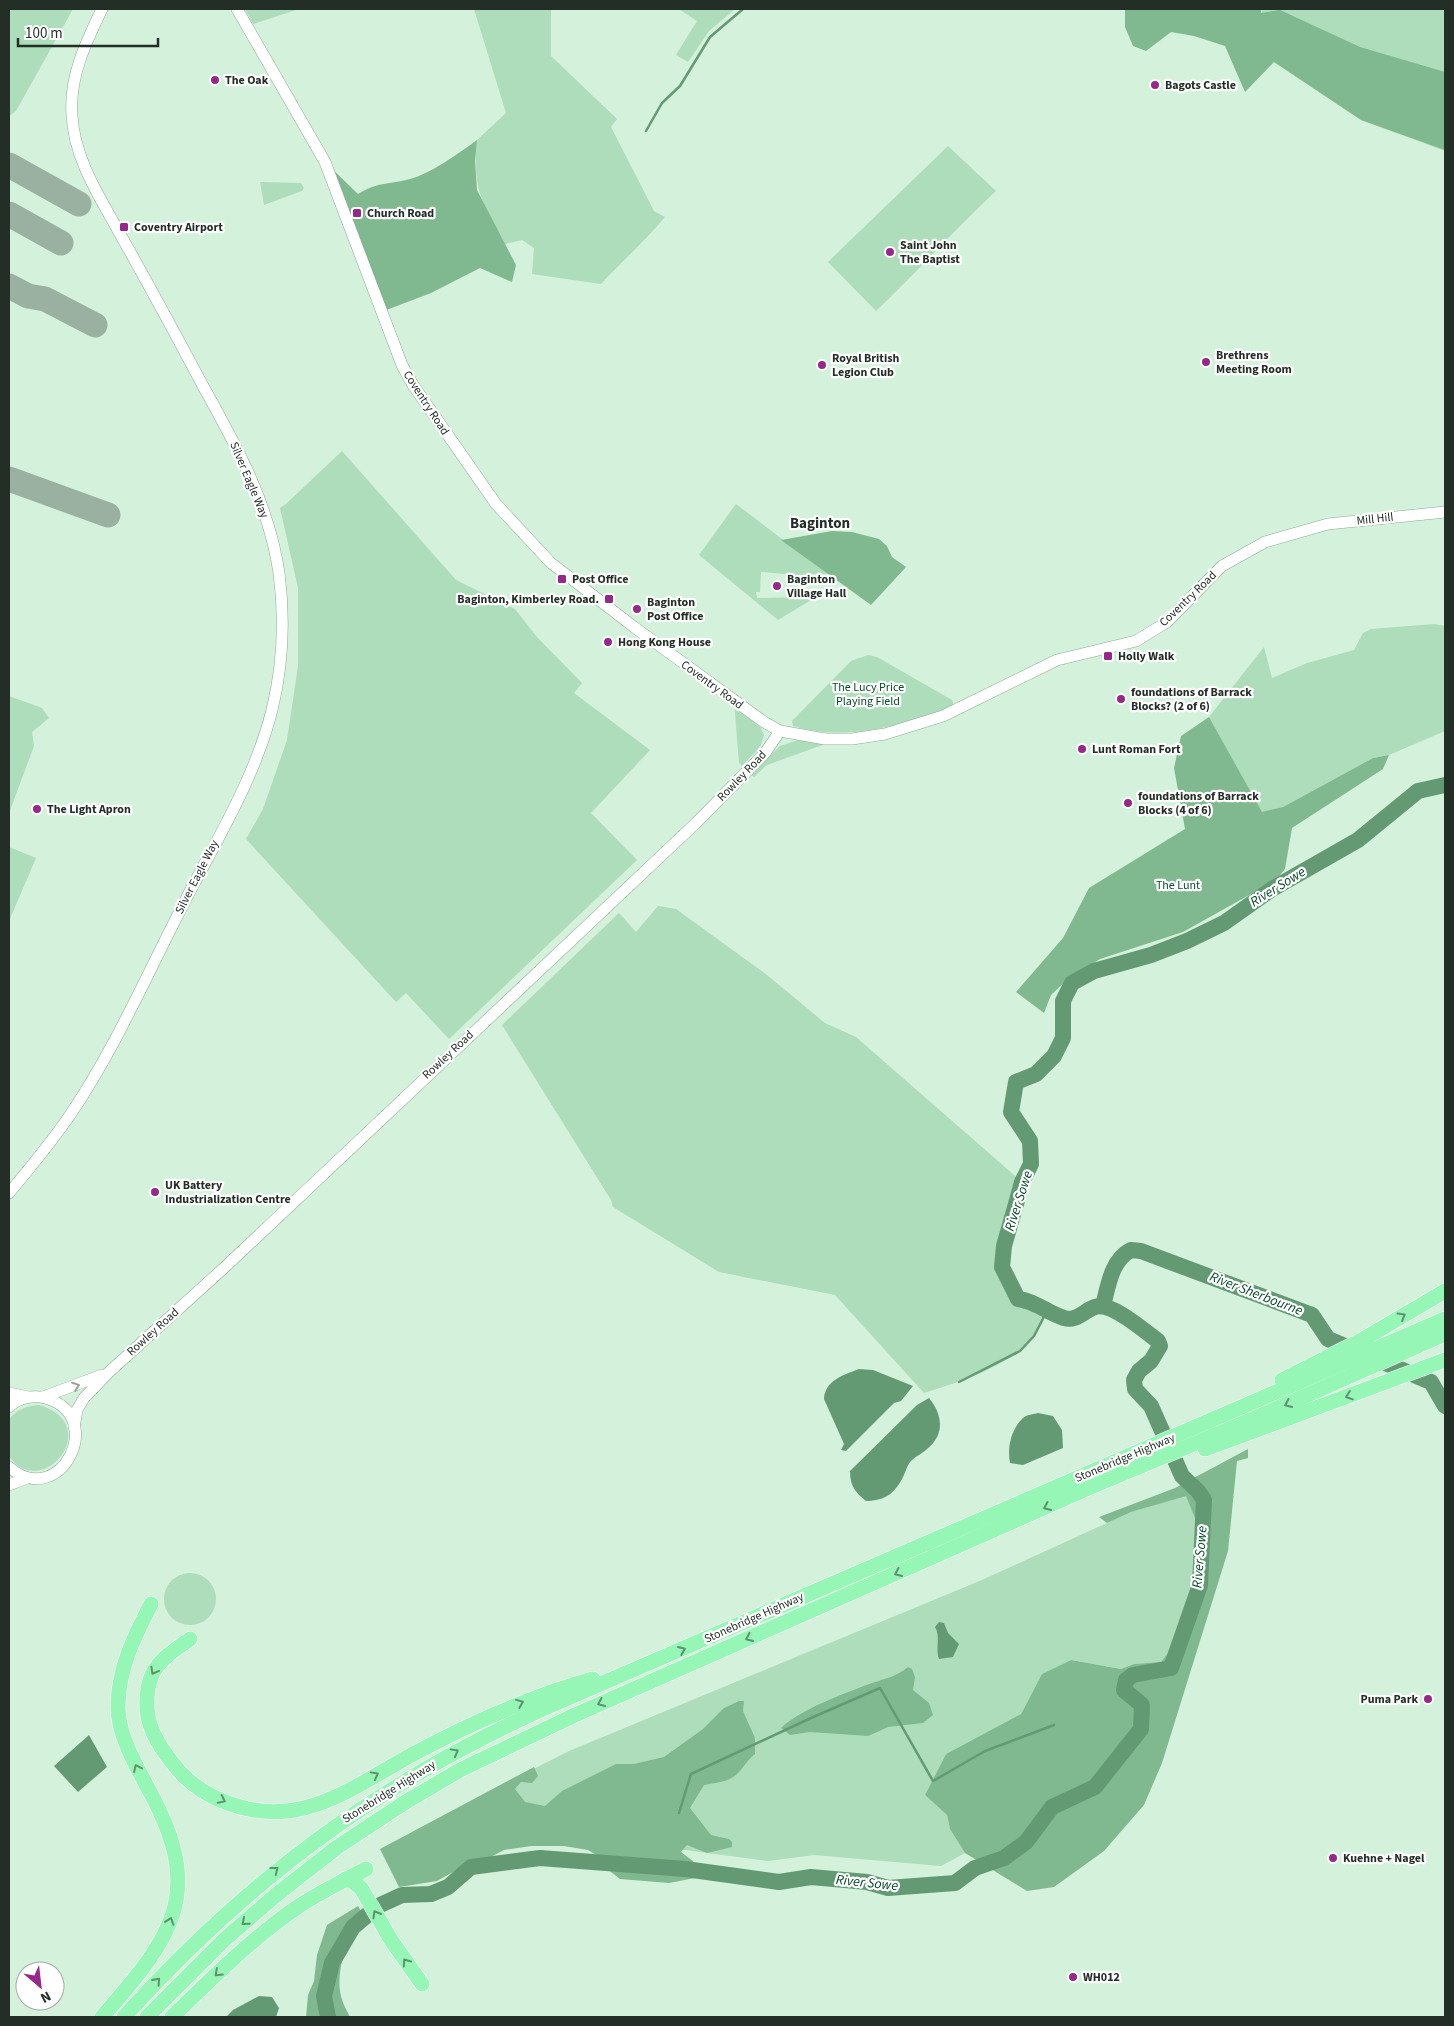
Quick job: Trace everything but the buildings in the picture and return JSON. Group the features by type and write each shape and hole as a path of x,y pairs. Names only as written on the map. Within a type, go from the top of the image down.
{"highway":[{"path":"1339,1359 1360,1341 1445,1291"},
{"name":"Stonebridge Highway","path":"147,2017 225,1938 276,1895 344,1843 404,1802 460,1770 575,1715 1150,1460 1339,1359 1375,1350 1445,1318"},
{"name":"Stonebridge Highway","path":"1188,1439 1365,1371 1445,1334"},
{"path":"1150,1460 1188,1439 1395,1380 1445,1360"},
{"name":"Stonebridge Highway","path":"124,2017 168,1969 222,1916 316,1839 360,1808 472,1743 545,1708 970,1523 1150,1460"},
{"path":"102,2017 150,1960 164,1938 175,1907 177,1888 176,1863 170,1836 160,1810 131,1753 122,1730 118,1709 120,1680 125,1658 151,1604"},
{"path":"190,1639 168,1654 152,1671 146,1693 147,1711 152,1728 169,1758 185,1777 205,1792 223,1801 254,1811 304,1808 332,1798 418,1751 499,1712 547,1692 657,1660"},
{"path":"172,2017 254,1940 298,1907 366,1869"},
{"path":"346,1879 361,1888 391,1940 422,1984"}],"street":[{"name":"Silver Eagle Way","path":"9,1193 71,1114 108,1049 235,804 264,738 275,695 281,658 282,601 278,571 266,518 255,486 234,442 98,193 76,143 72,117 73,83 80,60 102,9"},
{"name":"Coventry Road","path":"237,9 325,162 402,365 413,385 496,504 538,551 563,572 731,699 780,731 825,739 852,739 885,734 943,716 1057,660 1125,645 1149,634 1167,622 1222,566 1265,542 1306,529"},
{"name":"Mill Hill","path":"1306,529 1328,524 1445,512"},
{"name":"Rowley Road","path":"27,1478 48,1476 65,1465 74,1448 74,1426 77,1410 84,1398 109,1372 225,1267 696,823 765,753 780,731"},
{"name":"Rowley Road","path":"43,1398 109,1372"},
{"path":"9,1393 43,1398 63,1407 74,1426"},
{"path":"9,1407 30,1397"},
{"path":"9,1467 17,1474 27,1478"},
{"path":"9,1485 27,1478"}],"green space":[{"path":"9,9 73,9 16,111 9,116"},
{"path":"245,9 299,9 253,24"},
{"path":"474,9 551,9 551,56 617,119 611,127 654,211 665,217 601,284 532,274 534,248 522,240 505,244 490,217 478,183 476,171 477,140 506,113"},
{"path":"679,9 735,9 709,31 688,62 676,55 697,21"},
{"path":"1125,9 1261,9 1261,13 1280,10 1360,47 1445,72 1445,150 1361,120 1274,62 1245,92 1225,46 1194,36 1171,32 1146,51 1133,46 1125,27"},
{"path":"1261,9 1445,9 1445,151 1361,120 1274,62"},
{"path":"477,140 475,161 477,190 516,265 512,282 480,268 431,293 381,312 325,162 358,194 378,185 410,179 427,172"},
{"path":"948,146 996,191 876,311 828,262"},
{"path":"260,182 301,183 304,188 302,191 264,205"},
{"path":"342,451 456,580 515,609 537,637 582,683 574,693 650,750 591,813 637,860 449,1039 406,993 396,1002 246,839 263,809 287,740 298,666 298,588 280,508"},
{"path":"736,504 828,574 797,575 761,572 760,592 756,592 757,598 804,597 811,600 778,620 699,555"},
{"path":"832,531 852,532 879,539 887,546 892,557 906,567 871,605 781,540"},
{"path":"1434,624 1445,626 1445,731 1389,755 1373,758 1283,807 1262,813 1209,717 1264,647 1272,678 1307,663 1354,650 1363,633 1371,629"},
{"name":"The Lucy Price Playing Field","path":"868,655 877,657 952,700 954,705 906,722 858,732 826,732 793,726 792,721 851,661"},
{"path":"9,696 42,708 49,718 32,732 34,746 9,813"},
{"path":"734,701 759,724 764,735 760,747 742,766 739,763"},
{"name":"The Lunt","path":"1209,717 1262,812 1283,807 1373,758 1389,755 1383,769 1292,828 1285,869 1276,880 1183,932 1100,959 1068,979 1051,995 1044,1013 1016,992 1063,938 1089,888 1185,829 1174,768 1181,736"},
{"path":"798,740 828,743 767,765 754,777 751,775 780,746"},
{"path":"9,847 36,858 9,921"},
{"path":"658,906 676,909 767,975 825,1023 856,1037 1022,1182 1004,1246 1002,1267 1018,1299 1031,1301 1047,1311 1037,1332 1022,1348 997,1365 982,1372 924,1393 835,1295 719,1272 613,1207 611,1200 502,1025 619,913 636,932"},
{"path":"39,1405 58,1415 67,1428 67,1442 61,1456 50,1466 37,1471 22,1468 9,1456 9,1419 22,1409"},
{"path":"1248,1449 1248,1458 1237,1461 1228,1551 1162,1763 1144,1805 1104,1851 1054,1887 1027,1891 965,1853 950,1829 947,1815 925,1795 946,1754 1021,1714 1042,1674 1071,1660 1121,1669 1134,1664 1161,1662 1172,1648 1194,1585 1196,1521 1186,1496 1131,1512 1107,1523 1099,1517 1175,1488"},
{"path":"1186,1495 1196,1521 1194,1585 1172,1649 1161,1662 1134,1664 1121,1669 1071,1660 1042,1674 1021,1714 946,1754 925,1795 947,1815 950,1829 965,1853 941,1866 814,1855 768,1861 640,1844 476,1798 569,1751 982,1580 1131,1512"},
{"path":"185,1573 195,1573 209,1580 216,1594 216,1604 209,1618 195,1625 185,1625 175,1621 168,1614 164,1604 164,1594 168,1584 175,1577"},
{"path":"908,1667 912,1669 915,1677 913,1690 929,1703 933,1715 923,1723 888,1727 868,1736 810,1732 790,1735 781,1728 811,1708 894,1675"},
{"path":"739,1701 744,1701 743,1711 755,1738 755,1754 733,1777 721,1782 704,1785 690,1808 711,1835 729,1839 732,1842 732,1847 707,1853 687,1845 681,1852 693,1861 695,1878 669,1883 620,1879 611,1872 598,1856 588,1850 564,1846 531,1846 504,1850 487,1859 469,1863 437,1881 399,1887 380,1849 534,1767 538,1776 532,1783 521,1782 515,1789 525,1802 545,1806 562,1791 616,1764 634,1764 664,1757 703,1729 724,1708"},
{"path":"358,1906 362,1913 345,1950 340,1970 341,1998 350,2017 306,2017 308,1995 314,1981 317,1955 327,1925"}],"shaded area":[{"path":"859,1369 873,1370 913,1386 901,1401 894,1403 846,1451 841,1450 844,1444 824,1399 828,1387 836,1379"},
{"path":"929,1398 939,1417 940,1424 937,1437 927,1449 910,1462 894,1491 885,1497 866,1501 854,1488 850,1471 917,1405"},
{"path":"1038,1413 1053,1416 1062,1430 1063,1448 1023,1465 1010,1463 1009,1451 1015,1428 1024,1417"},
{"path":"939,1622 944,1623 948,1633 959,1644 953,1657 939,1659 938,1635 935,1627"},
{"path":"89,1735 107,1767 78,1792 54,1766"},
{"path":"259,1996 272,1997 279,2008 276,2017 226,2017 233,2010"}],"waterway":[{"path":"646,131 662,103 680,86 710,37 743,9"},
{"name":"River Sowe","path":"328,2017 324,1996 332,1963 353,1927 378,1906 402,1895 431,1894 448,1887 471,1867 540,1858 685,1869 779,1882 811,1877 867,1882 888,1888 955,1883 975,1868 1004,1858 1026,1842 1052,1807 1095,1787 1141,1729 1142,1705 1124,1690 1126,1680 1133,1675 1171,1668 1200,1585 1204,1500 1198,1491 1182,1476 1151,1406 1135,1389 1134,1380 1139,1371 1151,1361 1160,1346 1158,1341 1128,1318 1102,1306 1091,1308 1076,1317 1068,1319 1030,1302 1018,1299 1002,1267 1004,1246 1022,1182 1031,1164 1030,1141 1011,1112 1016,1082 1036,1074 1054,1056 1063,1038 1063,1001 1072,983 1094,971 1151,955 1187,941 1224,923 1272,889 1358,840 1418,791 1445,785"},
{"name":"River Sherbourne","path":"1103,1306 1111,1275 1119,1260 1131,1250 1141,1251 1312,1315 1328,1339 1431,1382 1445,1406"},
{"path":"959,1382 1020,1351 1034,1336 1047,1311"},
{"path":"679,1813 691,1774 880,1688 933,1781 985,1751 1054,1725"}],"taxiway":[{"path":"9,165 79,204"},
{"path":"9,214 61,243"},
{"path":"9,286 28,296 45,299 95,325"},
{"path":"9,479 108,515"}],"place":[{"name":"The Oak","path":"215,80"},
{"name":"Bagots Castle","path":"1155,85"},
{"name":"Church Road","path":"357,213"},
{"name":"Coventry Airport","path":"124,227"},
{"name":"Saint John The Baptist","path":"890,252"},
{"name":"Brethrens Meeting Room","path":"1206,362"},
{"name":"Royal British Legion Club","path":"822,365"},
{"name":"Post Office","path":"562,579"},
{"name":"Baginton Village Hall","path":"777,586"},
{"name":"Baginton, Kimberley Road.","path":"609,599"},
{"name":"Baginton Post Office","path":"637,609"},
{"name":"Hong Kong House","path":"608,642"},
{"name":"Holly Walk","path":"1108,656"},
{"name":"foundations of Barrack Blocks? (2 of 6)","path":"1121,699"},
{"name":"Lunt Roman Fort","path":"1082,749"},
{"name":"foundations of Barrack Blocks (4 of 6)","path":"1128,803"},
{"name":"The Light Apron","path":"37,809"},
{"name":"UK Battery Industrialization Centre","path":"155,1192"},
{"name":"Puma Park","path":"1428,1699"},
{"name":"Kuehne + Nagel","path":"1333,1858"},
{"name":"WH012","path":"1073,1977"}],"district":[{"name":"Baginton","path":"820,523"}]}
